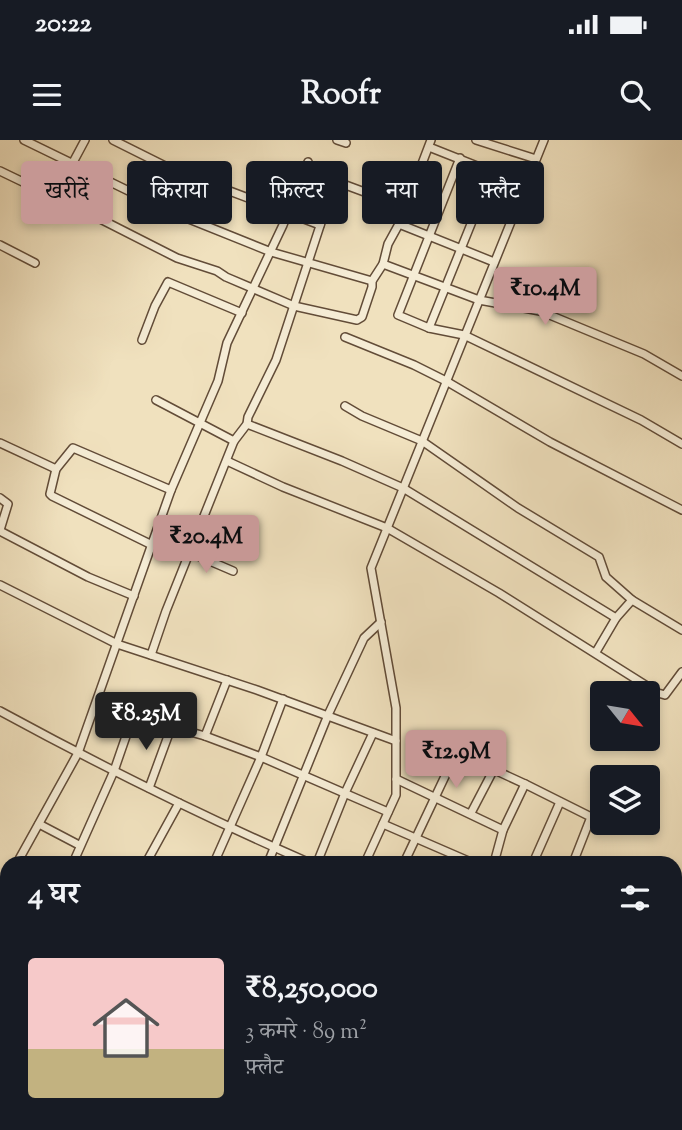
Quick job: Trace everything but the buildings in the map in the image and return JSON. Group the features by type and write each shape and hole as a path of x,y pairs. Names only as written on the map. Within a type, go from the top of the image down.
{"street":[{"path":"24,140 69,161"},
{"path":"74,161 85,140"},
{"path":"113,140 171,169 246,197"},
{"path":"337,140 346,143"},
{"path":"476,140 536,159 544,140"},
{"path":"423,161 430,144 467,161"},
{"path":"460,158 398,315 429,328 464,335 641,420 682,444"},
{"path":"0,171 21,181"},
{"path":"113,183 174,213 271,253 372,281"},
{"path":"111,224 177,257 216,271 294,306 357,320 362,317 372,281 383,264 388,244 399,224 494,262"},
{"path":"21,856 78,753 171,490 218,381 227,343 283,224"},
{"path":"429,328 471,224"},
{"path":"368,856 396,794 396,708 371,568 509,224"},
{"path":"151,656 166,611 234,441 247,424 276,360 320,225"},
{"path":"0,245 35,263"},
{"path":"383,264 479,300 540,311 643,354 682,376"},
{"path":"142,340 168,282 242,313"},
{"path":"345,337 446,381 550,442 682,510"},
{"path":"156,400 234,441"},
{"path":"345,406 422,441 538,521 600,558 606,577 632,600 682,630"},
{"path":"247,424 403,488 616,618"},
{"path":"0,443 56,470"},
{"path":"152,545 52,496 50,494 56,470 73,447 171,490"},
{"path":"227,461 387,528 665,695 682,672"},
{"path":"0,498 8,503 0,530 88,576 134,596"},
{"path":"191,553 233,571"},
{"path":"0,585 117,645 283,699 396,741"},
{"path":"596,652 616,618 632,600"},
{"path":"271,856 328,716 364,638 381,622"},
{"path":"205,736 227,680"},
{"path":"98,698 133,716 205,736 261,757 388,812"},
{"path":"218,856 283,699"},
{"path":"0,711 114,771 294,856"},
{"path":"75,856 114,771 133,716"},
{"path":"149,788 171,728"},
{"path":"320,856 373,733"},
{"path":"432,741 591,817 576,856"},
{"path":"408,856 456,753"},
{"path":"471,813 494,769"},
{"path":"396,779 503,830"},
{"path":"496,856 503,830 525,784"},
{"path":"536,856 560,802"},
{"path":"150,856 179,803"},
{"path":"40,824 79,845"},
{"path":"383,824 457,856"}]}
